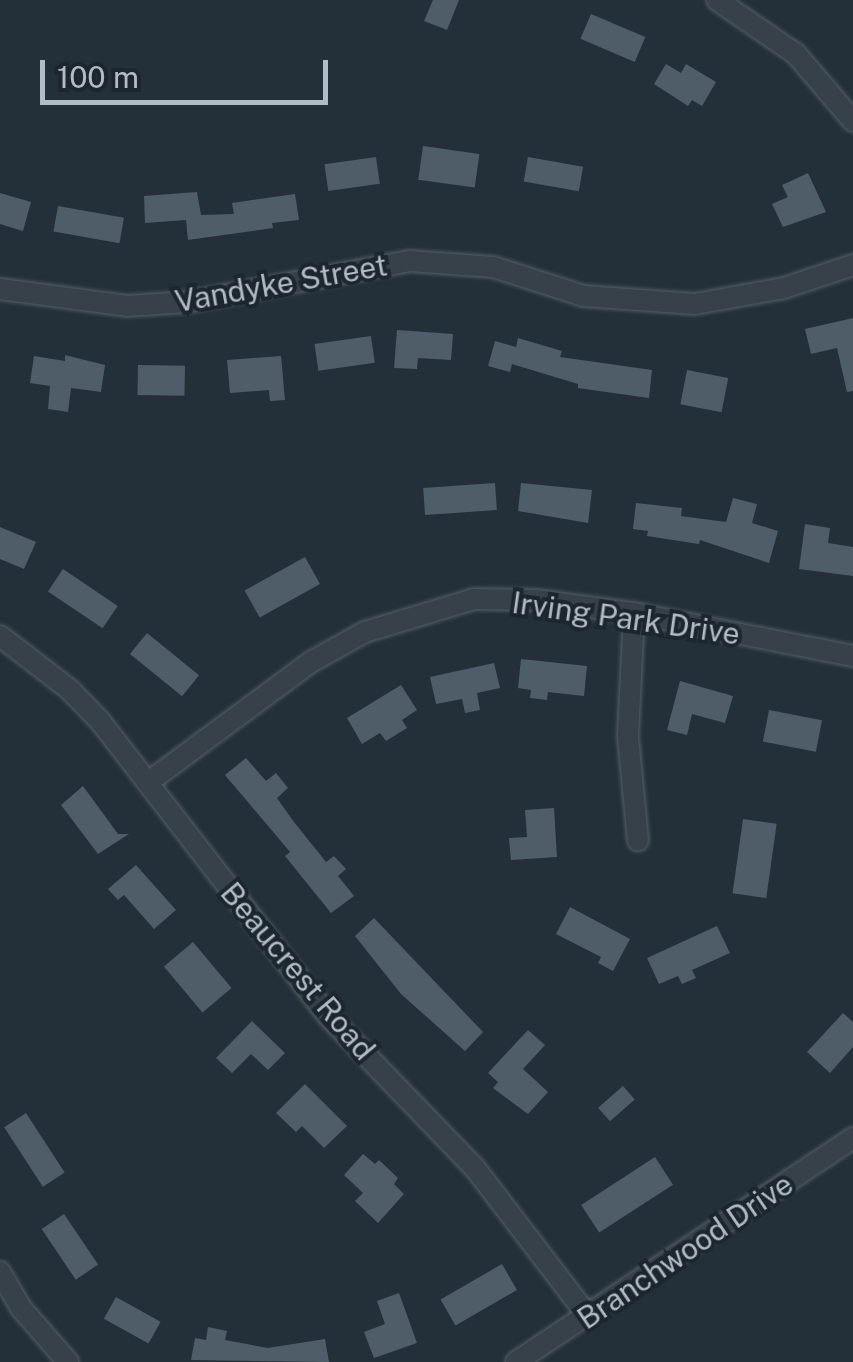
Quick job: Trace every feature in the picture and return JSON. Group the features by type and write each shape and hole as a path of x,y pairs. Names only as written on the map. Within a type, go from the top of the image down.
{"street":[{"path":"716,0 796,54 853,121"},
{"name":"Vandyke Street","path":"0,289 127,306 188,302 410,260 493,267 584,296 695,304 784,288 853,264"},
{"name":"Irving Park Drive","path":"150,781 311,662 365,632 474,600 536,600 634,613 853,656"},
{"path":"634,613 628,737 638,841"},
{"name":"Beaucrest Road","path":"0,636 70,690 150,781 282,960 328,1016 474,1167 588,1316"},
{"name":"Branchwood Drive","path":"516,1362 853,1138"},
{"path":"0,1272 20,1308 68,1362"}],"building":[{"path":"433,0 459,0 447,30 424,21"},
{"path":"591,14 645,37 635,62 580,39"},
{"path":"666,64 681,73 686,64 716,82 702,106 692,100 688,106 654,84"},
{"path":"423,146 479,154 475,188 418,180"},
{"path":"376,157 380,184 328,191 325,164"},
{"path":"528,157 583,167 579,191 524,182"},
{"path":"808,173 826,212 783,227 772,204 788,197 782,185"},
{"path":"197,192 201,215 234,214 232,203 295,194 299,220 272,223 273,228 188,240 186,220 145,223 144,196"},
{"path":"0,193 31,202 23,231 0,224"},
{"path":"58,206 124,218 119,243 53,232"},
{"path":"853,318 853,391 847,392 837,348 811,354 805,329"},
{"path":"397,330 453,334 451,360 418,358 417,369 394,368"},
{"path":"371,336 375,363 318,371 315,344"},
{"path":"518,338 562,351 560,357 652,370 649,398 578,388 578,384 512,364 510,372 488,366 495,341 516,347"},
{"path":"65,355 105,365 101,392 71,388 68,412 48,409 50,386 30,383 34,356 65,361"},
{"path":"281,356 285,400 270,401 269,390 230,393 227,360"},
{"path":"138,365 185,366 184,396 137,395"},
{"path":"687,370 728,378 722,412 680,404"},
{"path":"495,483 497,510 425,515 423,488"},
{"path":"521,483 592,490 588,523 518,511"},
{"path":"733,498 757,504 752,523 778,531 769,563 700,540 699,544 647,536 648,531 633,529 636,503 682,508 681,516 726,522"},
{"path":"805,524 830,528 828,543 853,547 853,576 799,569"},
{"path":"0,527 36,542 24,569 0,559"},
{"path":"305,557 320,584 260,618 245,590"},
{"path":"63,569 118,606 103,628 48,591"},
{"path":"147,633 199,675 182,696 130,654"},
{"path":"521,659 587,666 584,696 548,692 547,700 530,698 531,690 518,688"},
{"path":"494,663 500,688 477,693 480,710 465,713 462,699 436,704 430,677"},
{"path":"680,681 733,696 725,723 692,714 687,735 667,730"},
{"path":"401,685 417,710 402,720 407,728 386,741 380,733 362,744 347,718"},
{"path":"769,710 822,720 816,752 763,741"},
{"path":"246,758 266,781 276,773 288,788 277,798 294,822 326,862 334,856 346,869 338,876 354,896 331,913 285,856 290,852 225,775"},
{"path":"83,786 118,834 129,834 98,854 61,805"},
{"path":"554,808 557,857 511,860 509,838 527,837 525,810"},
{"path":"743,819 777,824 766,898 733,893"},
{"path":"136,865 176,910 154,929 124,895 118,900 108,889"},
{"path":"570,907 630,939 613,971 598,963 601,957 556,934"},
{"path":"374,918 483,1032 465,1051 401,994 355,936"},
{"path":"717,926 730,953 692,970 696,978 682,984 678,976 659,984 647,958"},
{"path":"193,942 232,988 202,1012 164,966"},
{"path":"843,1013 853,1022 853,1047 830,1073 807,1052"},
{"path":"252,1021 285,1053 268,1070 251,1054 232,1073 216,1058"},
{"path":"528,1030 545,1045 523,1069 548,1092 528,1114 493,1088 498,1082 488,1073"},
{"path":"305,1084 347,1126 324,1148 302,1126 296,1132 276,1113"},
{"path":"623,1086 635,1100 610,1121 598,1108"},
{"path":"26,1113 65,1173 43,1187 4,1127"},
{"path":"363,1154 375,1164 379,1160 398,1178 394,1184 404,1194 378,1223 355,1201 363,1193 344,1175"},
{"path":"655,1157 673,1185 599,1233 581,1205"},
{"path":"64,1214 98,1265 76,1280 42,1229"},
{"path":"502,1264 517,1290 456,1325 441,1300"},
{"path":"399,1293 417,1343 374,1358 364,1332 385,1324 377,1301"},
{"path":"116,1297 161,1322 148,1344 104,1319"},
{"path":"208,1327 227,1331 225,1340 268,1348 325,1339 329,1362 191,1360 195,1338 206,1340"}]}
